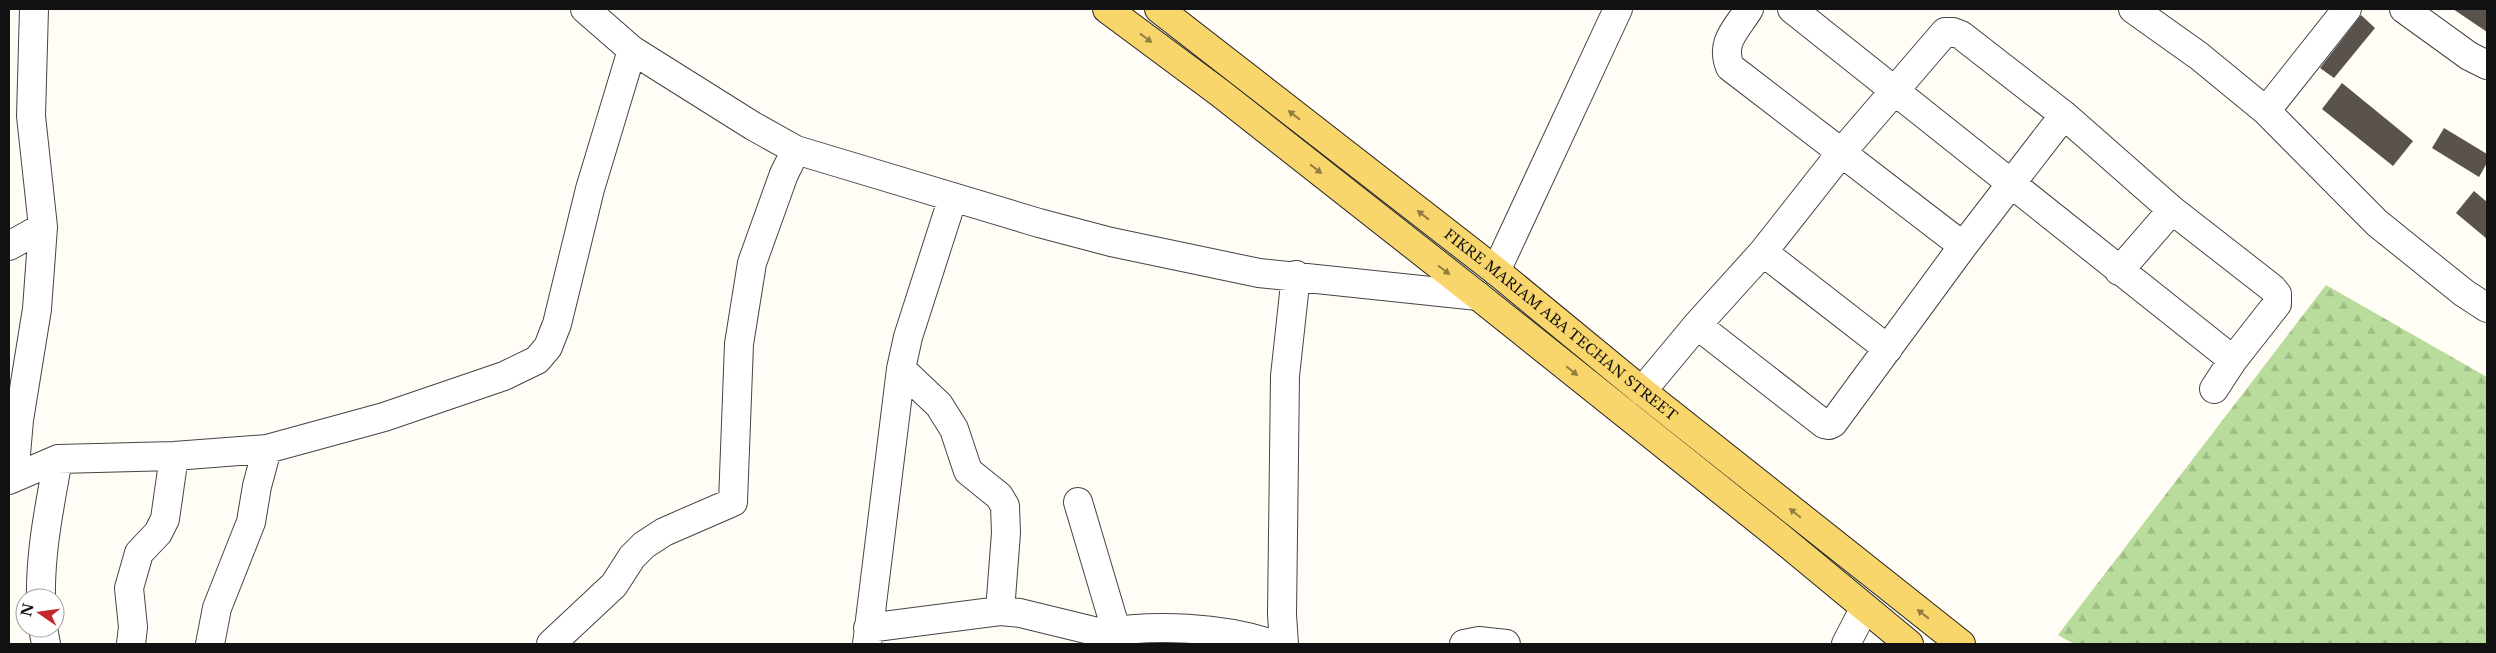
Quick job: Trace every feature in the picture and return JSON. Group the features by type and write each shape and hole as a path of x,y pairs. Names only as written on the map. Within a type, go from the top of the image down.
{"main road":[{"name":"FIKRE MARIAM ABA TECHAN STREET","path":"1107,9 1220,93 1478,296 1776,534 1864,609 1909,644"},
{"name":"FIKRE MARIAM ABA TECHAN STREET","path":"1159,9 1496,271 1642,391 1961,644"}],"street":[{"path":"11,479 37,309 44,227 31,116 34,9"},
{"path":"585,9 632,50 796,150 1111,242 1259,273 1296,275 1478,296"},
{"path":"1496,271 1618,9"},
{"path":"1749,9 1725,46 1726,57 1730,67 1963,246"},
{"path":"1792,9 2233,360"},
{"path":"2133,9 2199,56 2266,111 2377,223 2464,293 2487,308"},
{"path":"2266,111 2346,9"},
{"path":"2404,9 2469,56 2487,65"},
{"path":"1642,391 1763,252 1841,153 1896,92 1945,32 1953,32 1960,35 2064,115 2172,210 2272,288 2277,294 2277,304 2233,360 2214,390"},
{"path":"11,479 58,459 174,456 267,449 384,417 504,376 537,360 548,347 557,324 590,189 632,50"},
{"path":"1698,325 1824,424 1834,423 1963,246 2012,185 2064,115"},
{"path":"551,644 614,585 632,557 644,545 664,532 733,502 739,344 752,263 784,174 796,150"},
{"path":"953,197 908,337 901,368 868,636 1000,611 1020,613 1106,636 1188,629 1246,635 1272,644"},
{"path":"2119,271 2172,210"},
{"path":"9,246 44,227"},
{"path":"1763,252 1888,349"},
{"path":"1284,644 1282,615 1285,376 1296,275"},
{"path":"901,368 939,405 954,429 968,470 998,496 1005,506 1006,534 1000,611"},
{"path":"210,644 217,608 251,522 257,486 267,449"},
{"path":"131,644 133,627 129,588 139,553 158,533 165,519 174,456"},
{"path":"41,588 40,569 44,535 58,459"},
{"path":"1078,502 1106,636"},
{"path":"1846,644 1864,609"},
{"path":"1464,644 1479,641 1504,644"}],"green space":[{"path":"2326,285 2487,377 2487,644 2074,644 2058,635"}],"building":[{"path":"2453,9 2487,9 2487,32"},
{"path":"2361,15 2375,28 2334,78 2320,68"},
{"path":"2342,83 2413,141 2393,166 2322,109"},
{"path":"2444,128 2487,154 2487,163 2479,177 2432,148"},
{"path":"2474,191 2487,202 2487,239 2456,213"}]}
